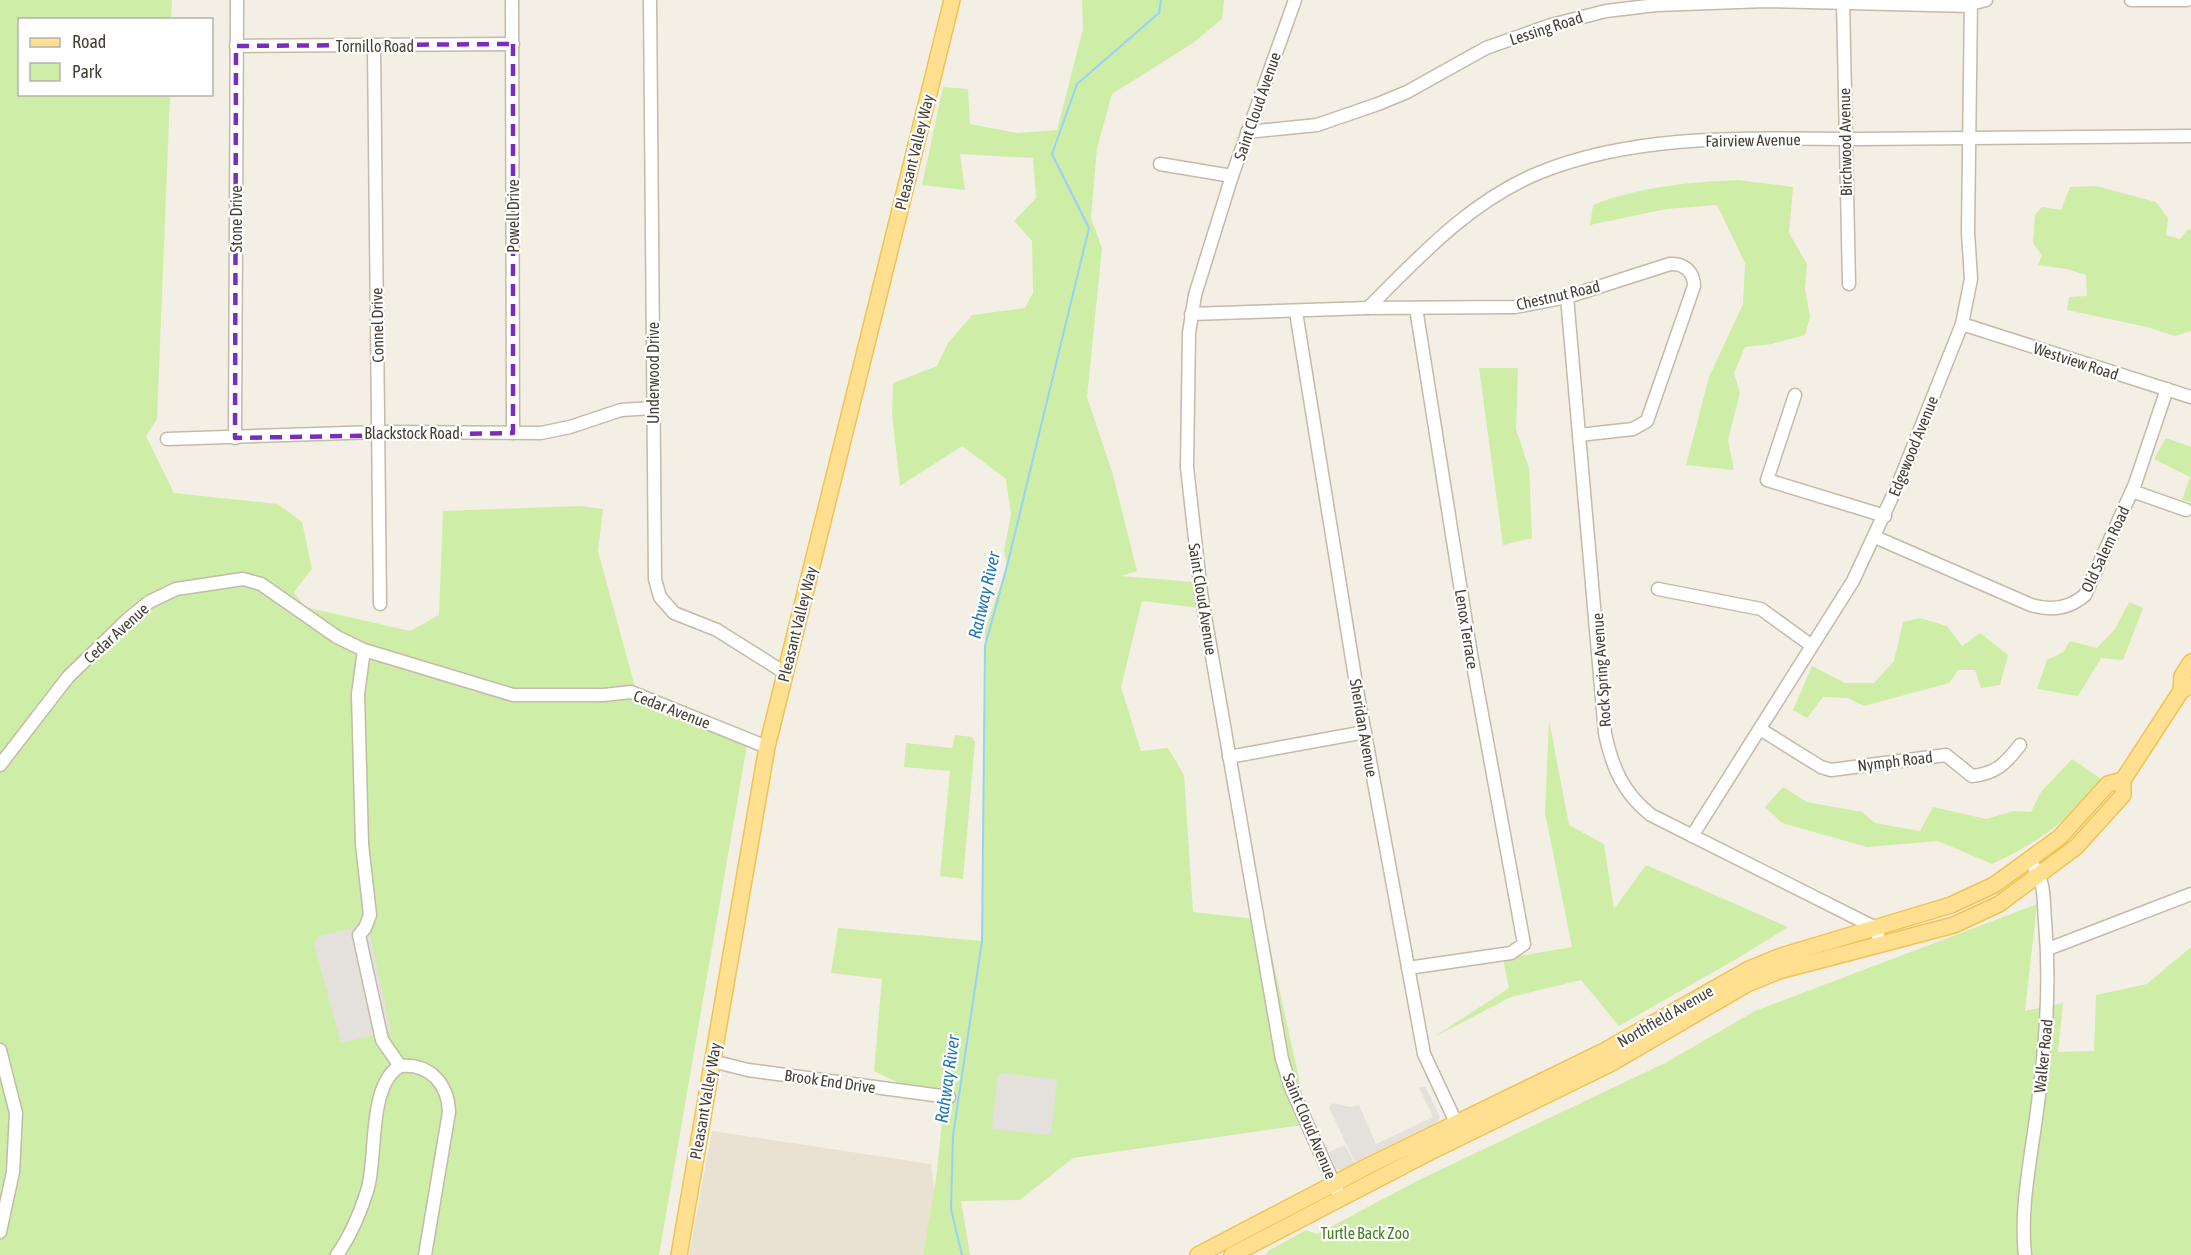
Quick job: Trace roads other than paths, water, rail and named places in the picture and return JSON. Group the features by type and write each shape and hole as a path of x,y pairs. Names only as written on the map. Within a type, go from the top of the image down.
{"main road":[{"name":"Pleasant Valley Way","path":"679,1255 767,747 952,0"},
{"name":"Northfield Avenue","path":"1459,1129 1610,1064 1747,984 1779,971 1954,925 1998,904 2041,875 2076,847 2103,820 2123,795 2123,780 2186,688 2182,676 2191,662"},
{"name":"Northfield Avenue","path":"1208,1253 1459,1129 1749,969 1951,905 1994,885 2060,837 2108,784 2123,780"},
{"name":"Northfield Avenue","path":"1232,1255 1337,1191"}],"street":[{"name":"Stone Drive","path":"235,438 237,0"},
{"name":"Powell Drive","path":"512,0 513,433"},
{"name":"Underwood Drive","path":"650,0 655,579 660,597 674,613 717,630 785,673"},
{"name":"Saint Cloud Avenue","path":"1295,0 1232,176 1191,314 1187,467 1192,534 1282,1059 1291,1088 1337,1191"},
{"name":"Lessing Road","path":"1247,132 1317,124 1378,104 1486,48 1588,14 1656,5 1766,2 1971,3 1986,0"},
{"path":"2131,0 2187,0"},
{"name":"Birchwood Avenue","path":"1843,2 1849,284"},
{"name":"Edgewood Avenue","path":"1692,836 1853,581 1885,516 1962,324 1971,279 1968,232 1971,3"},
{"name":"Tornillo Road","path":"236,46 374,47 513,44"},
{"name":"Connel Drive","path":"374,47 380,604"},
{"name":"Fairview Avenue","path":"1368,308 1463,218 1484,203 1540,172 1622,148 1668,143 1845,139 2191,136"},
{"path":"1160,164 1232,176"},
{"name":"Chestnut Road","path":"1191,314 1368,308 1515,307 1567,297 1670,264 1688,269 1694,280 1692,292 1647,421 1633,429 1579,435"},
{"name":"Rock Spring Avenue","path":"1567,297 1610,755 1620,780 1633,800 1651,815 1876,928"},
{"name":"Lenox Terrace","path":"1408,968 1511,953 1521,948 1524,938 1471,654 1416,308"},
{"name":"Sheridan Avenue","path":"1296,312 1365,732 1424,1054 1459,1129"},
{"name":"Westview Road","path":"1962,324 2191,397"},
{"name":"Old Salem Road","path":"1875,537 2046,610 2059,609 2078,601 2085,595 2132,491 2166,389"},
{"path":"1795,395 1766,477 1767,480 1885,516"},
{"name":"Blackstock Road","path":"167,439 378,432 557,431 621,410 653,408"},
{"path":"2132,491 2186,510"},
{"name":"Cedar Avenue","path":"0,765 68,676 149,602 176,589 243,579 261,584 338,637 364,650 513,695 604,695 631,692 767,747"},
{"path":"1658,589 1761,609 1812,646"},
{"path":"364,650 358,694 362,844 370,915 360,935 382,1040 398,1062 419,1067 441,1080 449,1100 449,1112 425,1255"},
{"name":"Nymph Road","path":"1760,729 1831,770 1946,755 1972,776 1982,776 1999,770 2020,744"},
{"path":"1229,757 1365,732"},
{"path":"2030,861 2041,875"},
{"name":"Walker Road","path":"2025,1255 2023,1233 2025,1203 2047,1026 2048,949 2041,875"},
{"path":"2048,949 2191,894"},
{"path":"1842,912 1850,923 1850,936"},
{"path":"1876,928 1880,945"},
{"path":"0,1050 16,1113 13,1172 0,1232"},
{"name":"Brook End Drive","path":"712,1061 748,1070 949,1097"},
{"path":"337,1255 357,1220 368,1187 375,1148 379,1098 398,1062"}],"waterway":[{"name":"Rahway River","path":"962,1255 951,1209 953,1136 982,941 985,646 1007,566 1089,228 1052,154 1077,84 1159,13 1161,0"}],"park label":[{"name":"Turtle Back Zoo","path":"1365,1233"}]}
